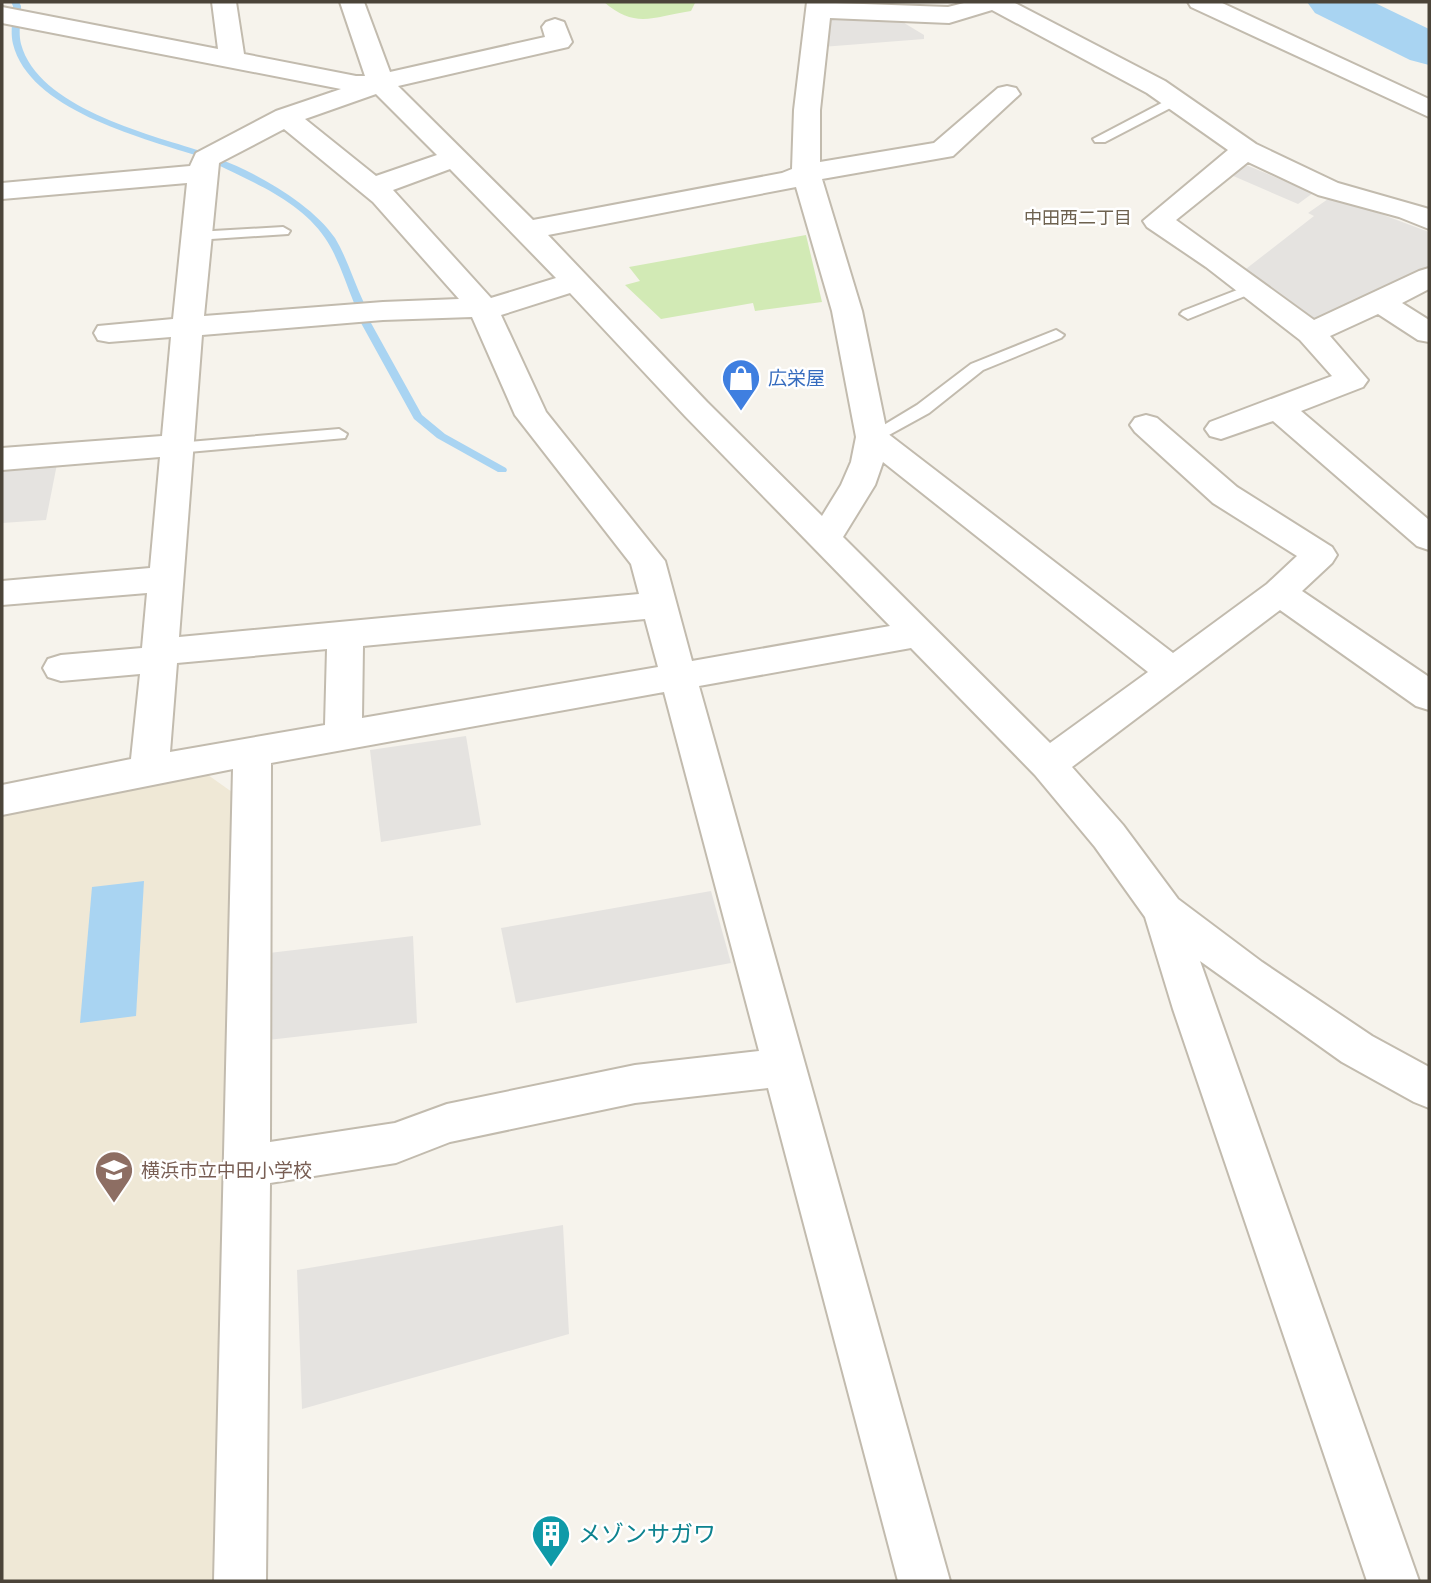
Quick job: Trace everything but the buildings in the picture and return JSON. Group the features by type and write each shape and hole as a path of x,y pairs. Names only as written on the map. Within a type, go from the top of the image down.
{"street":[{"path":"75,2 78,30"},
{"path":"224,2 232,58"},
{"path":"352,2 381,85 527,230 573,282 1048,765 1109,836 1164,911 1247,974 1357,1049 1429,1089"},
{"path":"825,538 858,485 867,462 872,437 847,311 806,173 807,110 819,6 949,15 994,2 1156,87 1246,150 1328,189 1422,210"},
{"path":"1200,2 1429,109"},
{"path":"1255,2 1315,54"},
{"path":"2,15 356,84 381,85"},
{"path":"149,770 168,579 186,327 202,173 206,159 286,117 406,75 559,42 555,27"},
{"path":"527,230 789,180 806,173 943,150 1007,94"},
{"path":"286,117 373,187 483,308 531,415 648,561 924,1581"},
{"path":"1221,429 1352,380 1311,333 1191,242 1157,221 1246,150"},
{"path":"373,187 453,159"},
{"path":"2,191 202,173"},
{"path":"1311,333 1429,277"},
{"path":"109,333 383,311 495,307 573,282"},
{"path":"1380,302 1429,333"},
{"path":"1278,408 1429,538"},
{"path":"1048,765 1279,593 1320,555 1225,495 1146,425"},
{"path":"872,437 1173,673"},
{"path":"2,459 177,447"},
{"path":"2,593 168,579"},
{"path":"1279,593 1392,668 1429,696"},
{"path":"61,668 345,634 659,605"},
{"path":"343,737 345,634"},
{"path":"2,800 149,770 919,634"},
{"path":"240,1581 252,753"},
{"path":"1164,911 1199,1022 1393,1581"},
{"path":"248,1166 396,1143 447,1123 635,1084 785,1067"}],"lane":[{"path":"1100,139 1175,100"},
{"path":"196,236 283,231"},
{"path":"1188,314 1250,289"},
{"path":"872,437 923,409 977,367 1056,335"},
{"path":"177,447 339,434"}],"shaded area":[{"path":"824,15 896,18 924,35 924,39 822,47"},
{"path":"1246,165 1313,193 1298,204 1231,175"},
{"path":"1328,199 1362,207 1429,232 1429,268 1315,323 1242,272 1314,216 1308,213"},
{"path":"57,464 46,520 2,523 2,468"},
{"path":"466,736 481,825 381,842 370,750"},
{"name":"横浜市立中田小学校","path":"208,775 239,797 225,1239 223,1581 2,1581 2,815"},
{"path":"711,891 731,963 516,1003 501,928"},
{"path":"413,936 417,1023 268,1040 269,953"},
{"path":"563,1225 569,1334 302,1409 297,1270"}],"green space":[{"path":"604,2 695,3 691,11 645,19 625,16"},
{"path":"806,235 822,302 755,311 753,303 661,319 625,285 640,281 629,267"}],"water":[{"path":"144,881 136,1016 80,1023 92,887"}],"waterway":[{"path":"15,2 17,44 26,66 43,84 66,101 93,115 198,153"},
{"path":"1333,2 1429,49"},
{"path":"219,162 278,192 317,222 336,249 359,303"},
{"path":"366,323 418,417 441,436 502,470"}],"place":[{"name":"広栄屋","path":"741,412"},
{"name":"横浜市立中田小学校","path":"114,1204"},
{"name":"メゾンサガワ","path":"551,1568"}],"district":[{"name":"中田西二丁目","path":"1078,218"}]}
